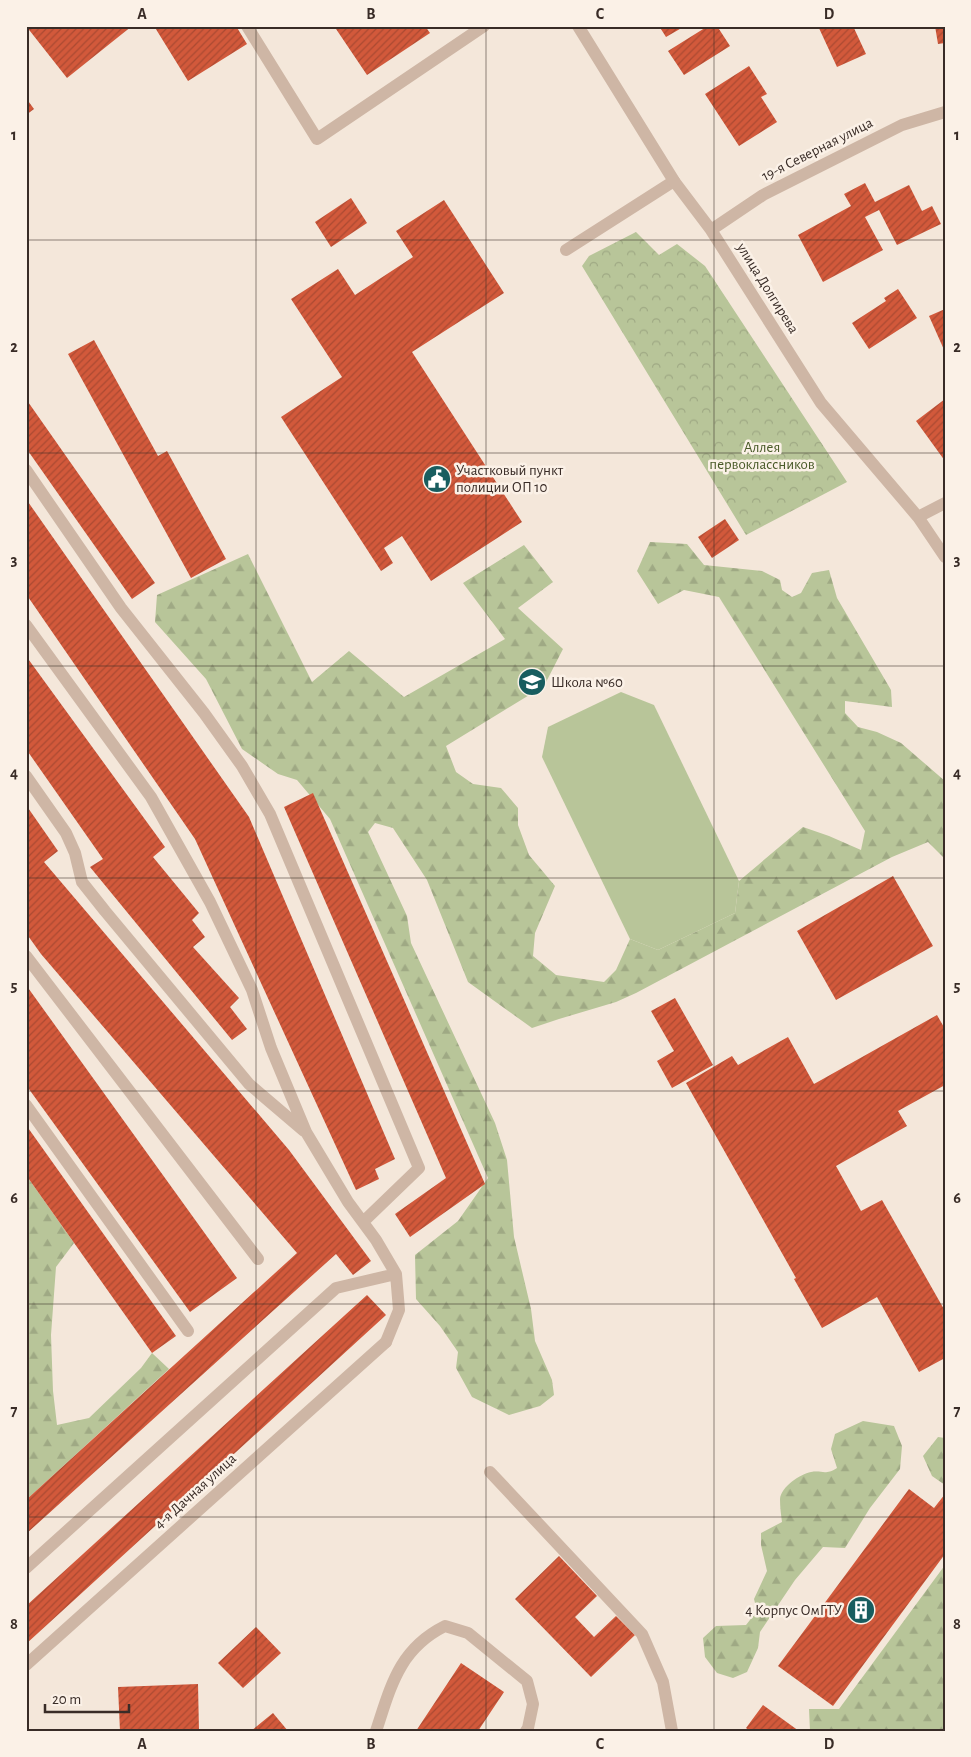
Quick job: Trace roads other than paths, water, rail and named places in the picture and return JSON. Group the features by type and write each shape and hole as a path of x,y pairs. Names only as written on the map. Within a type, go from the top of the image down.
{"street":[{"path":"247,26 317,139 484,26"},
{"name":"улица Долгирева","path":"578,26 674,182 711,230 821,402 918,517 945,557"},
{"name":"19-я Северная улица","path":"711,230 763,194 902,125 945,112"},
{"path":"566,250 674,182"},
{"path":"26,470 121,608 204,713 242,766 270,814 419,1168 363,1222"},
{"path":"918,517 945,503"},
{"path":"26,624 151,797 210,902 252,990 271,1048 306,1132 348,1202 376,1240 396,1274 336,1288 26,1568"},
{"path":"26,776 66,833 82,882 249,1084 306,1132"},
{"path":"26,956 258,1259"},
{"path":"26,1105 188,1331"},
{"name":"4-я Дачная улица","path":"26,1664 386,1342 399,1310 396,1274"},
{"path":"490,1472 642,1634 663,1682 672,1731"},
{"path":"376,1731 393,1679 407,1656 429,1634 445,1626 468,1633 527,1682 533,1704 526,1731"}],"place":[{"name":"Участковый пункт полиции ОП 10","path":"437,479"},
{"name":"Школа №60","path":"532,682"},
{"name":"4 Корпус ОмГТУ","path":"861,1610"}],"park label":[{"name":"Аллея первоклассников","path":"762,456"}]}
